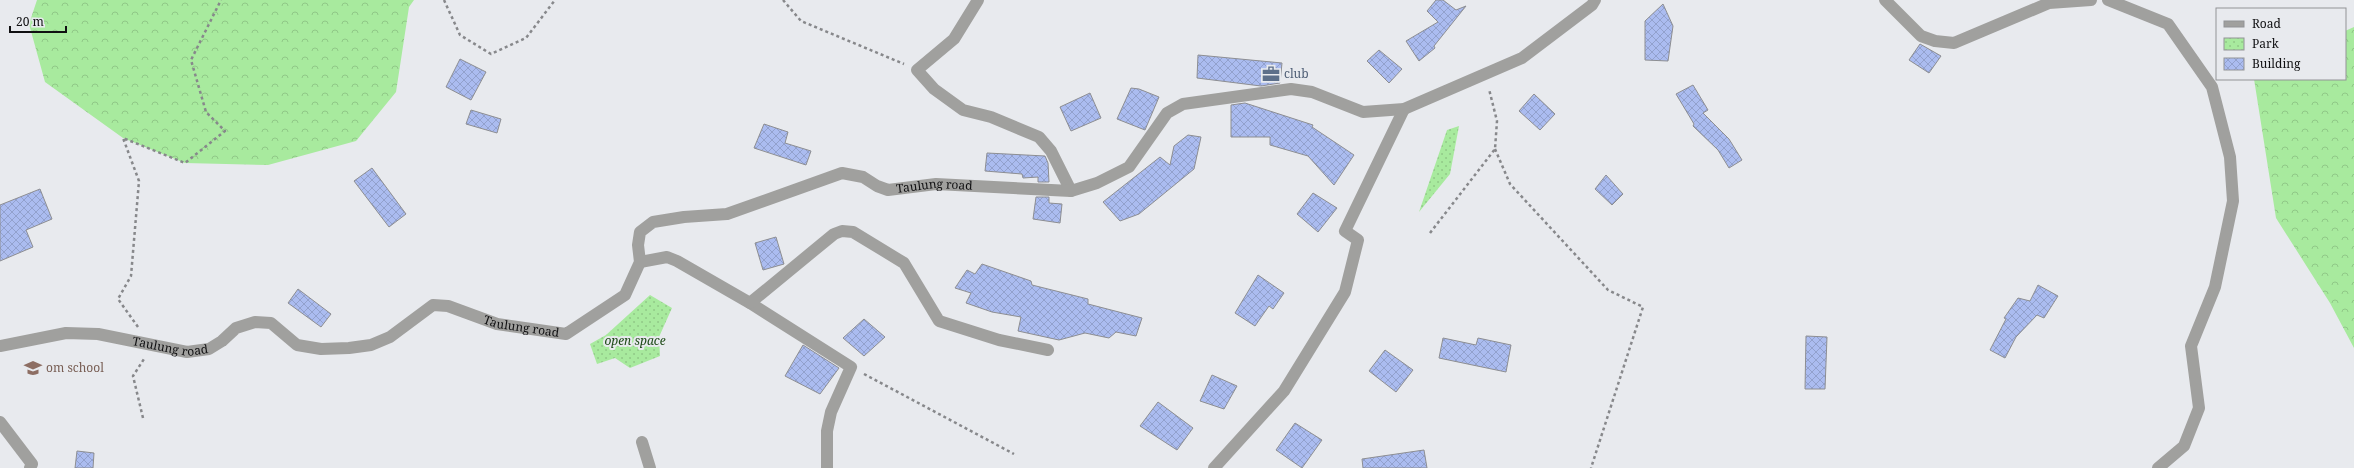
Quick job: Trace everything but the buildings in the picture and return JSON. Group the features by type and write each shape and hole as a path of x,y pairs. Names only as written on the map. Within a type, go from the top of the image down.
{"street":[{"path":"978,0 954,39 917,70 934,89 963,110 991,117 1039,137 1051,151 1071,191 1097,183 1130,167 1167,114 1183,104 1291,90 1312,92 1362,112 1404,109 1522,58 1592,5 1595,0"},
{"path":"1884,0 1921,36 1935,42 1954,43 2050,2 2091,0"},
{"path":"2108,0 2168,24 2212,87 2230,157 2233,201 2216,280 2190,346 2199,408 2184,446 2158,468"},
{"path":"1214,468 1284,391 1344,292 1358,240 1345,231 1404,109"},
{"name":"Taulung road","path":"0,346 66,333 98,334 186,352 209,349 222,341 236,328 255,322 271,323 296,345 321,349 371,345 390,336 433,305 448,306 497,324 566,334 625,295 640,262 638,245 640,232 653,222 684,217 727,214 842,173 863,177 877,186 888,190 936,184 1071,191"},
{"path":"750,303 834,234 842,231 853,232 904,263 939,321 999,340 1048,350"},
{"path":"640,262 667,257 750,303 851,367 831,412 827,431 827,468"},
{"path":"0,422 32,464 30,468"},
{"path":"642,442 650,468"}],"path":[{"path":"143,418 133,376 152,346 118,300 131,276 139,181 122,138 185,163 225,131 206,112 191,60 221,0"},
{"path":"444,0 460,35 491,54 526,38 556,0"},
{"path":"783,0 801,21 917,70"},
{"path":"1486,74 1497,121 1495,149 1510,184 1608,290 1643,307 1591,468"},
{"path":"1430,233 1495,149"},
{"path":"851,367 1014,454"}],"green space":[{"path":"37,0 414,0 409,7 396,92 356,141 268,165 185,163 123,138 45,82 29,24"},
{"path":"2354,27 2354,348 2330,303 2276,218 2254,80 2346,80 2346,31"},
{"path":"1459,126 1450,174 1419,212 1447,130"},
{"name":"open space","path":"650,295 672,308 659,337 660,356 630,368 615,358 597,364 590,344 606,335"}],"place":[{"name":"club","path":"1271,74"},
{"name":"om school","path":"33,368"}]}
